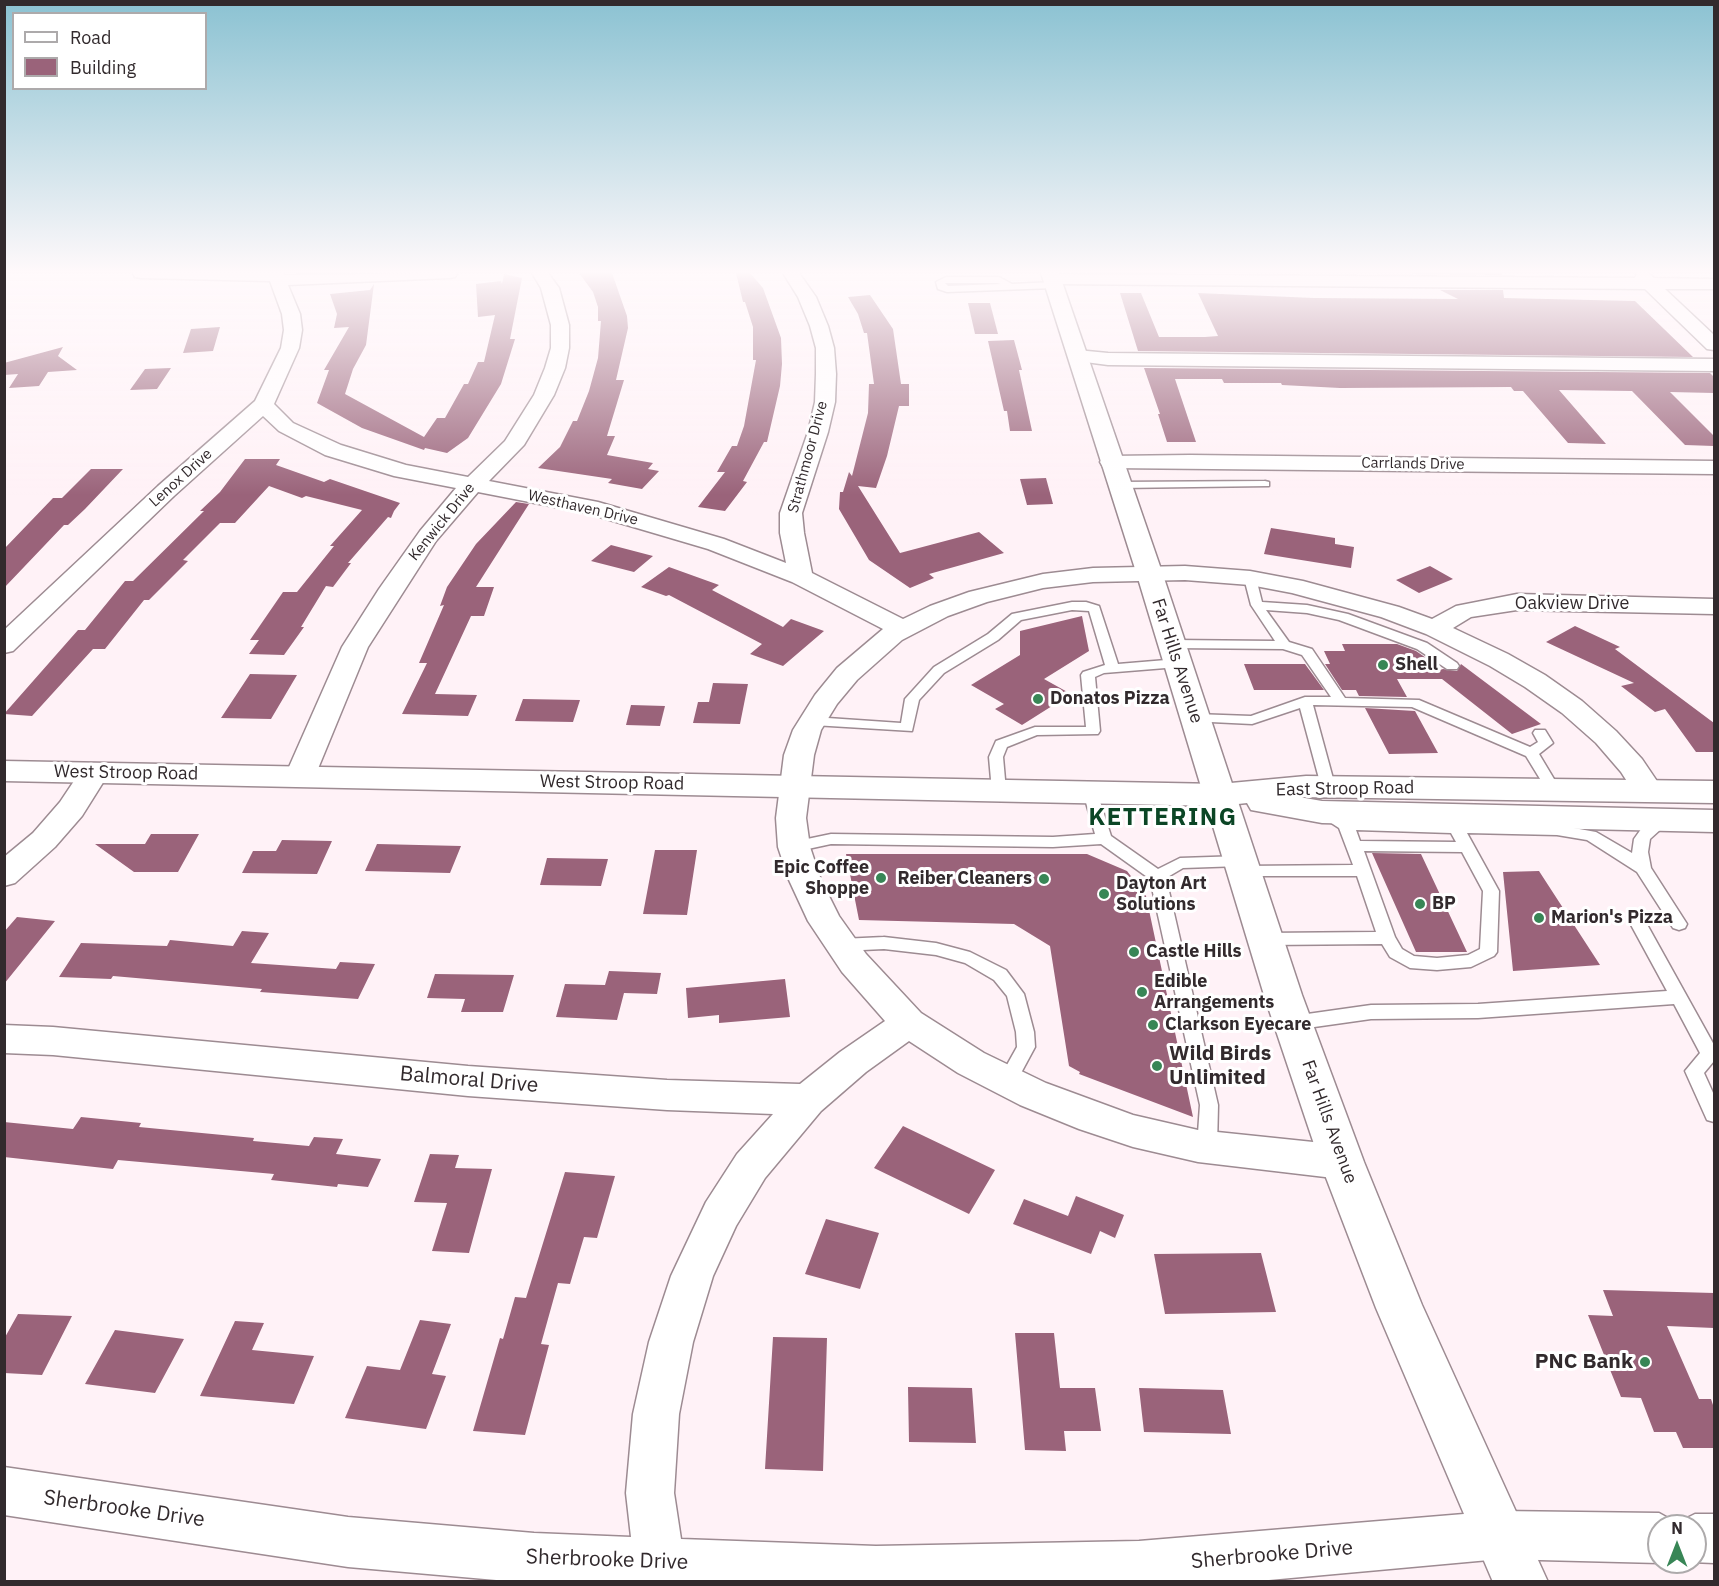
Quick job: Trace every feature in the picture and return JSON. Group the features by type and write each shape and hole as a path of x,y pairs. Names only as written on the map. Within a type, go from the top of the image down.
{"main road":[{"name":"Far Hills Avenue","path":"1074,347 1150,574 1265,939 1342,1162 1400,1308 1521,1581"},
{"name":"West Stroop Road","path":"4,771 1220,795"},
{"name":"East Stroop Road","path":"1332,808 1553,789 1714,792"},
{"name":"East Stroop Road","path":"1220,795 1332,808 1714,821"}],"street":[{"name":"Lenox Drive","path":"4,645 97,555 264,404 290,347"},
{"name":"Kenwick Drive","path":"300,776 355,648 391,589 428,536 471,484 513,445 544,395 555,368 560,347"},
{"name":"Strathmoor Drive","path":"801,577 792,534 791,513 818,432 825,402 825,347"},
{"path":"1077,356 1108,359 1714,365"},
{"name":"Westhaven Drive","path":"264,404 286,427 333,450 402,471 569,502 716,544 801,577 902,629"},
{"name":"Carrlands Drive","path":"1111,462 1215,461 1714,468"},
{"path":"1342,1162 1207,1147 1133,1131 1093,1118 1007,1081 971,1063 908,1023 854,963 825,921 805,880 794,847 791,818 799,755 813,721 825,701 847,674 873,649 902,629 939,611 1006,588 1093,575 1185,573 1250,578 1345,598 1435,629 1499,660 1572,707 1606,737 1632,766 1648,790"},
{"name":"Oakview Drive","path":"1435,629 1451,617 1465,611 1517,602 1714,606"},
{"path":"4,875 44,840 71,809 94,773"},
{"path":"660,1572 650,1493 656,1414 670,1342 692,1276 720,1215 751,1166 808,1100 853,1062 908,1023"},
{"name":"Balmoral Drive","path":"4,1039 53,1041 468,1081 667,1095 808,1100"},
{"name":"Sherbrooke Drive","path":"4,1491 348,1542 534,1558 660,1572 1139,1566 1500,1535 1647,1538"}],"lane":[{"path":"1215,461 1227,484"},
{"path":"1119,484 1265,484"},
{"path":"1250,578 1257,605 1284,645"},
{"path":"1257,605 1307,609 1342,617 1422,646 1452,666"},
{"path":"813,721 908,728 912,699 939,670 993,637 1017,617 1072,606 1086,606 1095,609 1113,668"},
{"path":"999,791 996,757 1001,744 1035,731 1093,731 1088,675 1102,669 1175,654 1284,645 1307,652 1341,702"},
{"path":"1305,701 1332,808 1353,846 1387,938 1396,953 1410,962 1437,964 1472,961 1488,952 1491,891 1456,827"},
{"path":"1195,718 1252,720 1305,701 1414,703 1531,753 1553,789"},
{"path":"1531,753 1546,743 1540,733"},
{"path":"1090,792 1104,839 1156,876 1209,1105 1207,1147"},
{"path":"1332,808 1456,827 1557,830 1591,836 1643,868"},
{"path":"1663,820 1649,829 1642,839 1640,852 1643,868 1678,924"},
{"path":"794,847 831,839 1041,842 1104,839"},
{"path":"1353,846 1466,846"},
{"path":"1156,876 1180,863 1363,870"},
{"path":"1638,923 1710,1054 1694,1071 1714,1114"},
{"path":"1265,939 1387,938"},
{"path":"841,945 884,943 936,949 970,958 1000,975 1015,994 1025,1032 1026,1047 1007,1081"},
{"path":"1293,1023 1371,1012 1478,1011 1679,998"}],"building":[{"path":"63,347 58,356 77,370 48,372 39,386 9,388 18,374 4,375 4,363"},
{"path":"185,347 214,347 213,351 183,353"},
{"path":"337,347 365,347 353,369 345,394 424,437 437,418 445,418 464,384 468,384 478,362 484,362 488,347 513,347 501,384 468,438 447,453 425,448 424,450 362,428 317,403 329,370 324,370"},
{"path":"599,347 624,347 616,380 624,380 607,436 615,436 607,455 653,463 648,469 659,471 642,489 608,483 612,479 538,468 560,447 573,421 577,421 589,391"},
{"path":"753,347 781,347 780,386 767,442 764,442 743,481 747,482 725,511 698,507 725,472 717,472 732,446 737,446 744,426 756,360 753,360"},
{"path":"869,347 896,347 901,384 909,384 909,406 899,406 887,456 876,488 858,486 900,553 979,532 1004,553 929,574 934,578 910,588 869,560 839,509 840,492 843,492 849,472 852,476 868,413 869,384 874,384"},
{"path":"989,347 1016,347 1032,431 1010,431 1007,411 1004,411"},
{"path":"1137,347 1683,347 1693,357 1138,351"},
{"path":"171,368 157,389 130,390 145,369"},
{"path":"1144,368 1710,373 1714,377 1714,393 1670,392 1714,436 1714,446 1685,445 1632,391 1559,390 1606,444 1568,443 1523,391 1514,391 1511,387 1340,388 1282,385 1281,383 1224,383 1222,379 1175,379 1196,442 1167,442"},
{"path":"245,459 280,459 276,465 324,482 330,479 400,503 391,518 388,517 348,563 351,563 333,587 326,586 301,627 304,627 284,655 249,654 259,640 250,640 283,592 297,592 334,546 330,546 362,510 306,496 302,498 269,486 235,523 220,523 183,560 188,561 149,600 144,600 105,649 93,649 32,716 4,714 78,630 85,630 125,581 133,581 204,511 200,511 220,492"},
{"path":"91,469 123,469 85,509 68,525 64,525 4,588 4,549 53,498 62,498"},
{"path":"1046,478 1053,504 1027,505 1020,479"},
{"path":"516,502 529,504 476,587 494,587 484,616 471,616 435,694 477,695 468,716 402,714 427,663 419,663 444,605 440,606 447,587 476,544"},
{"path":"1271,528 1335,538 1335,544 1354,547 1351,568 1264,554"},
{"path":"611,545 653,556 634,572 591,561"},
{"path":"1430,566 1453,579 1419,593 1396,580"},
{"path":"669,567 719,585 712,590 783,627 791,619 824,631 783,666 750,654 762,644 669,595 641,587"},
{"path":"1082,616 1089,651 1044,679 1071,694 1022,725 995,709 1004,704 971,685 1020,655 1020,631"},
{"path":"1575,626 1620,647 1615,649 1714,723 1714,752 1696,752 1665,709 1655,712 1621,686 1634,683 1546,642"},
{"path":"1342,644 1397,644 1416,651 1432,662 1437,671 1443,669 1457,671 1461,664 1541,724 1512,734 1442,679 1397,679 1407,697 1359,696 1356,690 1342,690 1325,664 1330,664 1324,651 1345,651"},
{"path":"1244,664 1305,664 1324,690 1254,690"},
{"path":"250,674 297,675 271,719 221,718"},
{"path":"713,683 748,684 740,724 693,723 698,702 709,702"},
{"path":"523,699 580,700 573,722 515,721"},
{"path":"631,705 665,706 660,726 626,725"},
{"path":"1365,708 1415,711 1438,753 1389,754"},
{"path":"151,834 199,834 178,872 134,872 95,844 145,844"},
{"path":"282,840 332,841 317,874 242,873 253,851 276,851"},
{"path":"377,844 461,846 450,873 365,871"},
{"path":"655,850 697,850 687,915 643,914"},
{"path":"1372,853 1421,854 1467,952 1416,952"},
{"path":"846,854 1087,854 1127,871 1146,896 1193,1117 1079,1074 1080,1072 1069,1066 1050,946 1014,924 859,920"},
{"path":"547,858 608,859 601,886 540,885"},
{"name":"Marion's Pizza","path":"1539,871 1600,965 1513,971 1503,872"},
{"path":"17,917 55,921 4,984 4,932"},
{"path":"242,931 269,933 251,963 336,969 340,962 375,964 358,999 260,992 262,989 113,976 111,979 59,977 81,943 167,946 170,940 233,946"},
{"path":"609,971 661,973 657,994 624,993 617,1020 556,1017 565,984 605,985"},
{"path":"435,974 514,975 503,1012 461,1012 465,999 427,998"},
{"path":"785,979 790,1017 719,1023 719,1015 688,1018 686,988"},
{"path":"81,1117 141,1123 139,1127 254,1138 253,1141 309,1146 314,1137 343,1139 336,1154 381,1159 368,1187 338,1184 337,1187 271,1180 274,1174 118,1160 113,1169 4,1157 4,1122 73,1129"},
{"path":"903,1126 995,1170 969,1214 874,1168"},
{"path":"430,1154 459,1155 455,1168 492,1169 469,1253 432,1251 447,1203 414,1202"},
{"path":"565,1172 615,1176 597,1238 584,1237 570,1284 558,1283 541,1344 549,1345 525,1435 473,1431 500,1338 503,1339 515,1297 526,1298"},
{"path":"1076,1196 1124,1215 1115,1238 1100,1231 1091,1254 1013,1224 1024,1199 1068,1216"},
{"path":"826,1219 879,1233 860,1289 805,1274"},
{"path":"1261,1253 1276,1312 1165,1314 1154,1254"},
{"name":"PNC Bank","path":"1603,1290 1714,1293 1714,1328 1667,1326 1699,1399 1711,1399 1714,1408 1714,1448 1683,1448 1676,1432 1654,1432 1641,1398 1621,1397 1588,1315 1613,1316"},
{"path":"18,1314 72,1316 42,1375 4,1373 4,1339"},
{"path":"420,1320 451,1324 432,1374 446,1376 426,1429 345,1418 367,1366 400,1370"},
{"path":"235,1321 264,1323 252,1350 314,1356 294,1404 200,1396"},
{"path":"115,1330 184,1339 155,1393 85,1384"},
{"path":"1015,1333 1054,1333 1060,1388 1095,1388 1101,1431 1064,1431 1066,1451 1025,1450"},
{"path":"773,1337 827,1338 823,1471 765,1469"},
{"path":"908,1387 972,1388 976,1443 909,1442"},
{"path":"1139,1388 1223,1390 1231,1434 1144,1432"}],"place":[{"name":"Shell","path":"1383,665"},
{"name":"Donatos Pizza","path":"1038,699"},
{"name":"Epic Coffee Shoppe","path":"881,878"},
{"name":"Reiber Cleaners","path":"1044,879"},
{"name":"Dayton Art Solutions","path":"1104,894"},
{"name":"BP","path":"1420,904"},
{"name":"Marion's Pizza","path":"1539,918"},
{"name":"Castle Hills","path":"1134,952"},
{"name":"Edible Arrangements","path":"1142,992"},
{"name":"Clarkson Eyecare","path":"1153,1025"},
{"name":"Wild Birds Unlimited","path":"1157,1066"},
{"name":"PNC Bank","path":"1645,1362"}],"district":[{"name":"KETTERING","path":"1163,818"}]}
